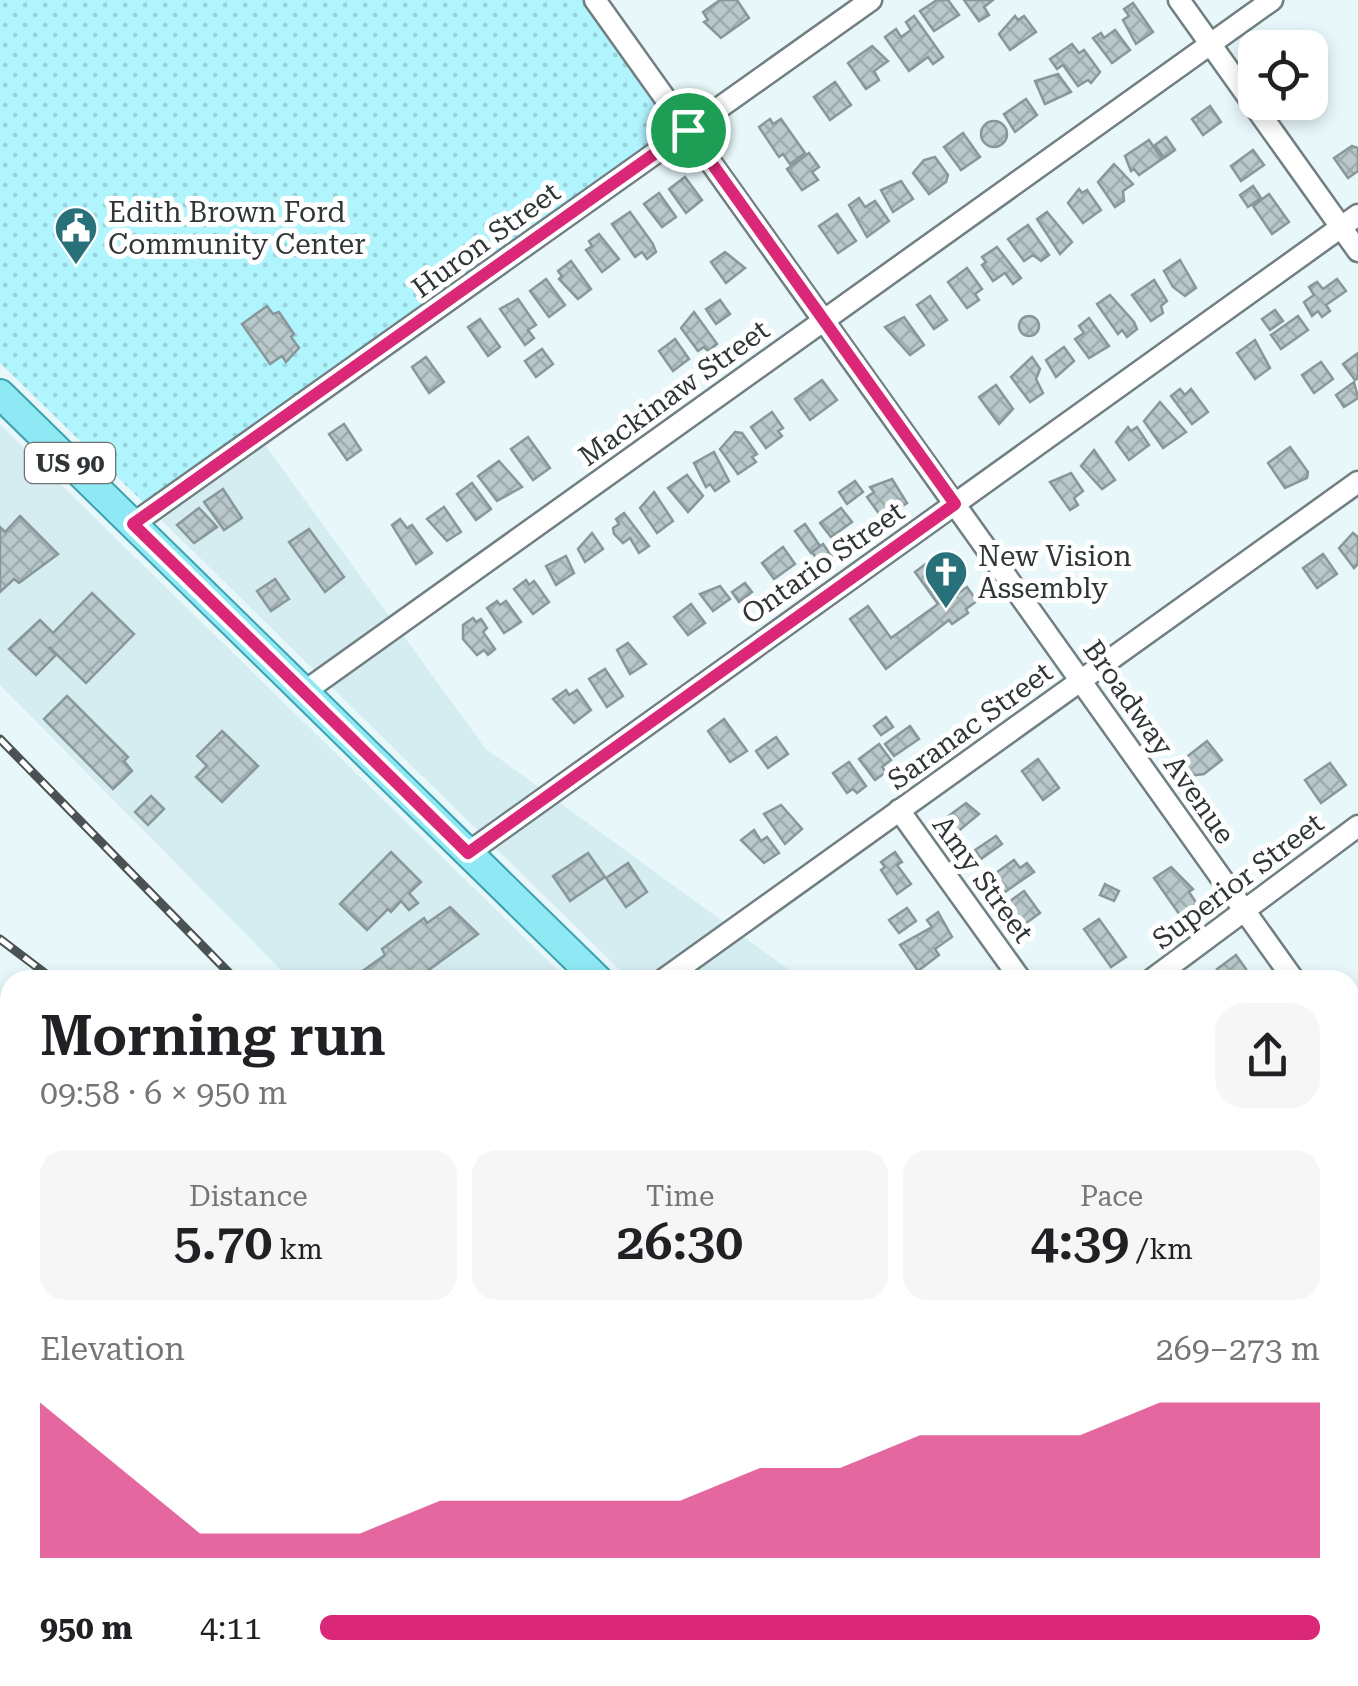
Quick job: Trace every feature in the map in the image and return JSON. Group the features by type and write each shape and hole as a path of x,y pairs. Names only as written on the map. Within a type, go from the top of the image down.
{"main road":[{"name":"US 90","path":"0,394 588,970"}],"street":[{"name":"Broadway Avenue","path":"595,0 1287,970"},
{"name":"Huron Street","path":"133,524 872,0"},
{"path":"1179,0 1350,221 1358,251"},
{"name":"Mackinaw Street","path":"304,692 1272,0"},
{"name":"Ontario Street","path":"468,853 1350,221"},
{"name":"Saranac Street","path":"678,970 1358,482"},
{"name":"Amy Street","path":"899,810 1015,970"},
{"name":"Superior Street","path":"1165,970 1358,826"}],"shaded area":[{"path":"0,0 585,0 678,128 146,505 0,363"},
{"path":"0,424 558,970 281,970 0,685"},
{"path":"255,431 485,748 789,970 620,970 146,505"}],"building":[{"path":"720,0 737,0 749,18 721,38 704,22 708,20 703,12"},
{"path":"937,0 948,0 959,15 934,31 920,11"},
{"path":"964,0 993,0 984,7 989,15 979,21"},
{"path":"1133,3 1153,32 1136,44 1123,20 1129,16 1124,9"},
{"path":"914,16 943,57 933,64 928,57 909,71 885,37 896,29 901,37 911,30 906,22"},
{"path":"1015,16 1018,20 1024,16 1036,32 1010,50 999,34"},
{"path":"1115,30 1130,50 1112,63 1093,38 1101,33 1104,38"},
{"path":"1072,44 1079,53 1084,50 1100,72 1091,83 1088,80 1078,86 1063,65 1057,69 1050,59"},
{"path":"872,46 888,61 874,71 879,80 866,89 848,63"},
{"path":"1058,74 1071,92 1045,104 1035,81"},
{"path":"835,82 851,105 830,120 814,97"},
{"path":"1026,99 1037,115 1015,132 1004,114"},
{"path":"1210,106 1221,122 1203,135 1192,119"},
{"path":"770,119 773,124 781,119 805,153 790,164 783,154 779,157 759,127"},
{"path":"994,121 1003,125 1007,134 1003,143 994,147 985,143 981,134 985,125"},
{"path":"963,133 980,157 961,170 944,147"},
{"path":"1166,137 1175,150 1164,158 1155,145"},
{"path":"1149,140 1162,159 1139,175 1134,169 1131,171 1125,156"},
{"path":"1352,146 1358,148 1358,171 1348,178 1334,158"},
{"path":"1253,150 1264,165 1241,181 1231,166"},
{"path":"809,153 819,167 812,172 818,180 802,190 787,169"},
{"path":"935,157 948,175 946,182 929,194 913,173 924,160"},
{"path":"1114,164 1133,184 1123,191 1124,201 1115,207 1098,182"},
{"path":"685,177 702,200 686,213 669,189"},
{"path":"901,181 913,199 893,212 881,190"},
{"path":"1253,186 1261,198 1248,207 1240,195"},
{"path":"1079,189 1082,193 1087,190 1101,210 1083,223 1068,203"},
{"path":"659,193 676,217 662,227 644,204"},
{"path":"1269,194 1289,222 1272,234 1253,206"},
{"path":"859,198 865,207 875,201 889,221 867,237 849,205"},
{"path":"630,212 656,252 647,259 642,252 635,257 612,224"},
{"path":"1047,212 1072,242 1060,254 1037,219"},
{"path":"837,214 856,241 838,253 819,226"},
{"path":"1028,225 1049,255 1041,261 1033,255 1024,261 1008,239"},
{"path":"599,234 619,259 602,272 586,250 592,246 589,241"},
{"path":"997,247 1021,278 1013,284 1005,273 993,281 982,265 986,262 982,257"},
{"path":"725,252 745,268 726,283 711,262"},
{"path":"1180,260 1196,288 1185,296 1173,287 1164,271"},
{"path":"571,261 591,289 578,299 559,279 562,276 558,271"},
{"path":"967,268 982,289 975,294 979,300 967,308 948,282"},
{"path":"546,279 565,305 549,317 530,291"},
{"path":"1337,279 1346,291 1326,305 1330,311 1322,317 1318,311 1312,316 1304,302 1314,295 1309,287 1317,282 1323,289"},
{"path":"1154,280 1167,301 1161,306 1163,313 1151,321 1132,295"},
{"path":"1110,295 1137,329 1127,337 1122,330 1118,334 1097,304"},
{"path":"930,296 947,320 934,329 917,305"},
{"path":"518,299 536,325 528,330 534,338 525,345 500,309"},
{"path":"720,300 730,314 716,324 706,309"},
{"path":"267,306 273,314 279,312 299,348 286,362 282,356 270,364 242,324"},
{"path":"1275,310 1283,321 1270,330 1262,319"},
{"path":"694,312 717,344 708,351 704,347 698,351 681,328"},
{"path":"1029,316 1039,326 1029,336 1019,326"},
{"path":"1298,316 1308,330 1281,349 1271,335"},
{"path":"904,317 924,345 910,355 885,327"},
{"path":"1089,318 1109,346 1089,358 1075,339 1084,333 1079,326"},
{"path":"480,319 500,347 488,356 468,327"},
{"path":"675,339 689,359 673,371 659,351"},
{"path":"1255,340 1270,368 1255,379 1237,353"},
{"path":"1064,347 1074,361 1056,377 1046,360"},
{"path":"542,349 553,364 536,377 525,361"},
{"path":"1358,353 1358,378 1355,380 1343,364"},
{"path":"426,357 444,382 429,393 412,367"},
{"path":"1032,357 1040,369 1036,379 1043,393 1030,402 1011,377"},
{"path":"1321,362 1333,379 1314,393 1302,375"},
{"path":"822,380 837,400 810,420 795,399"},
{"path":"1354,382 1358,398 1344,407 1336,395"},
{"path":"996,385 1013,409 999,424 979,397"},
{"path":"1180,389 1185,395 1191,389 1208,412 1192,424 1171,396"},
{"path":"1160,402 1186,432 1163,448 1144,421"},
{"path":"772,412 783,428 778,431 782,436 766,448 751,427"},
{"path":"344,424 361,450 347,460 329,434"},
{"path":"1128,427 1131,431 1137,427 1149,445 1129,460 1116,442"},
{"path":"735,432 742,433 757,454 752,457 756,462 738,474 720,449"},
{"path":"528,437 550,468 533,480 511,449"},
{"path":"1290,447 1308,472 1307,478 1285,488 1268,463"},
{"path":"1094,450 1115,480 1102,489 1081,466"},
{"path":"714,452 729,481 715,491 710,484 706,487 694,463"},
{"path":"499,461 522,487 497,501 478,476"},
{"path":"1071,473 1083,491 1074,498 1078,505 1070,510 1050,482"},
{"path":"687,475 703,496 688,512 668,488"},
{"path":"892,479 907,503 899,508 896,504 880,515 867,497 874,492 870,487"},
{"path":"855,481 863,492 847,504 839,492"},
{"path":"472,483 491,509 476,520 457,494"},
{"path":"223,489 242,518 224,530 204,502"},
{"path":"654,492 673,521 657,533 640,508"},
{"path":"444,507 461,532 447,541 427,519"},
{"path":"199,508 217,527 194,543 177,525"},
{"path":"841,508 852,522 831,537 820,523"},
{"path":"624,513 649,546 639,553 630,538 623,543 614,534 613,528 619,524 616,519"},
{"path":"20,516 58,554 19,583 14,579 0,592 0,527 5,532"},
{"path":"400,519 407,528 412,525 432,553 416,564 392,525"},
{"path":"805,524 820,546 811,553 795,531"},
{"path":"309,529 344,577 325,592 289,542"},
{"path":"592,533 603,549 585,562 578,549"},
{"path":"1353,533 1358,537 1358,564 1354,568 1339,548"},
{"path":"823,544 835,561 823,569 812,552"},
{"path":"783,547 795,564 774,579 762,563"},
{"path":"1323,554 1337,574 1317,588 1303,568"},
{"path":"566,556 574,573 556,585 546,566"},
{"path":"931,560 956,595 967,587 977,601 966,609 968,613 952,624 949,620 886,669 850,619 868,606 891,638 938,604 915,572"},
{"path":"275,579 289,599 271,611 257,591"},
{"path":"526,580 529,585 534,581 549,602 533,614 514,589"},
{"path":"745,583 752,592 739,602 732,592"},
{"path":"720,586 730,599 713,611 700,594"},
{"path":"92,593 134,634 86,683 49,647 56,655 36,675 9,649 40,620 53,633"},
{"path":"497,601 500,605 506,601 521,622 504,633 487,608"},
{"path":"691,604 705,623 688,635 674,617"},
{"path":"473,618 476,622 481,619 487,628 483,632 495,649 488,655 484,650 477,655 463,639 463,625"},
{"path":"628,643 646,664 630,674 617,650"},
{"path":"605,669 623,696 607,707 589,679"},
{"path":"566,690 569,695 577,690 591,710 574,723 553,699"},
{"path":"67,696 128,757 124,761 132,771 113,789 44,719"},
{"path":"886,717 893,727 881,735 874,726"},
{"path":"724,719 747,751 730,762 708,731"},
{"path":"910,726 919,739 894,756 885,744"},
{"path":"222,731 258,766 222,802 196,777 207,766 197,756"},
{"path":"776,737 788,754 768,768 756,751"},
{"path":"1207,741 1222,760 1204,774 1189,776 1179,763"},
{"path":"879,744 891,760 882,767 886,772 875,780 859,759"},
{"path":"1038,759 1059,788 1043,800 1022,771"},
{"path":"849,762 866,786 857,793 853,789 847,793 833,773"},
{"path":"1330,763 1346,785 1321,803 1305,780"},
{"path":"151,796 164,809 148,825 135,812"},
{"path":"966,803 979,814 950,838 939,823"},
{"path":"781,805 802,829 785,844 764,814"},
{"path":"754,830 761,841 767,837 779,853 764,863 741,840"},
{"path":"996,836 1002,844 981,859 975,850"},
{"path":"391,852 421,882 409,893 418,903 409,910 401,901 367,930 340,904"},
{"path":"895,852 902,862 897,865 911,884 897,894 881,870 885,867 881,862"},
{"path":"588,853 605,877 570,901 553,876"},
{"path":"1014,860 1020,868 1027,863 1034,872 999,896 994,890 990,892 985,884 989,878"},
{"path":"628,863 647,892 626,907 606,878"},
{"path":"1171,867 1193,889 1189,892 1199,907 1182,918 1154,878"},
{"path":"1105,884 1119,891 1114,901 1100,895"},
{"path":"1024,891 1040,913 1022,926 1008,913 1006,904"},
{"path":"450,907 478,934 429,970 364,970 385,955 382,949 424,918 427,923"},
{"path":"907,908 916,921 899,933 889,920"},
{"path":"938,912 952,937 935,949 939,955 917,970 900,945 932,927 927,920"},
{"path":"1099,919 1126,957 1111,967 1084,929"},
{"path":"1236,955 1246,970 1218,970"}],"railway":[{"path":"0,739 226,970"},
{"path":"0,939 41,970"}],"place":[{"name":"Edith Brown Ford Community Center","path":"76,266"},
{"name":"New Vision Assembly","path":"946,610"}],"route":[{"path":"688,130 955,504 468,853 133,524 688,130"}]}
